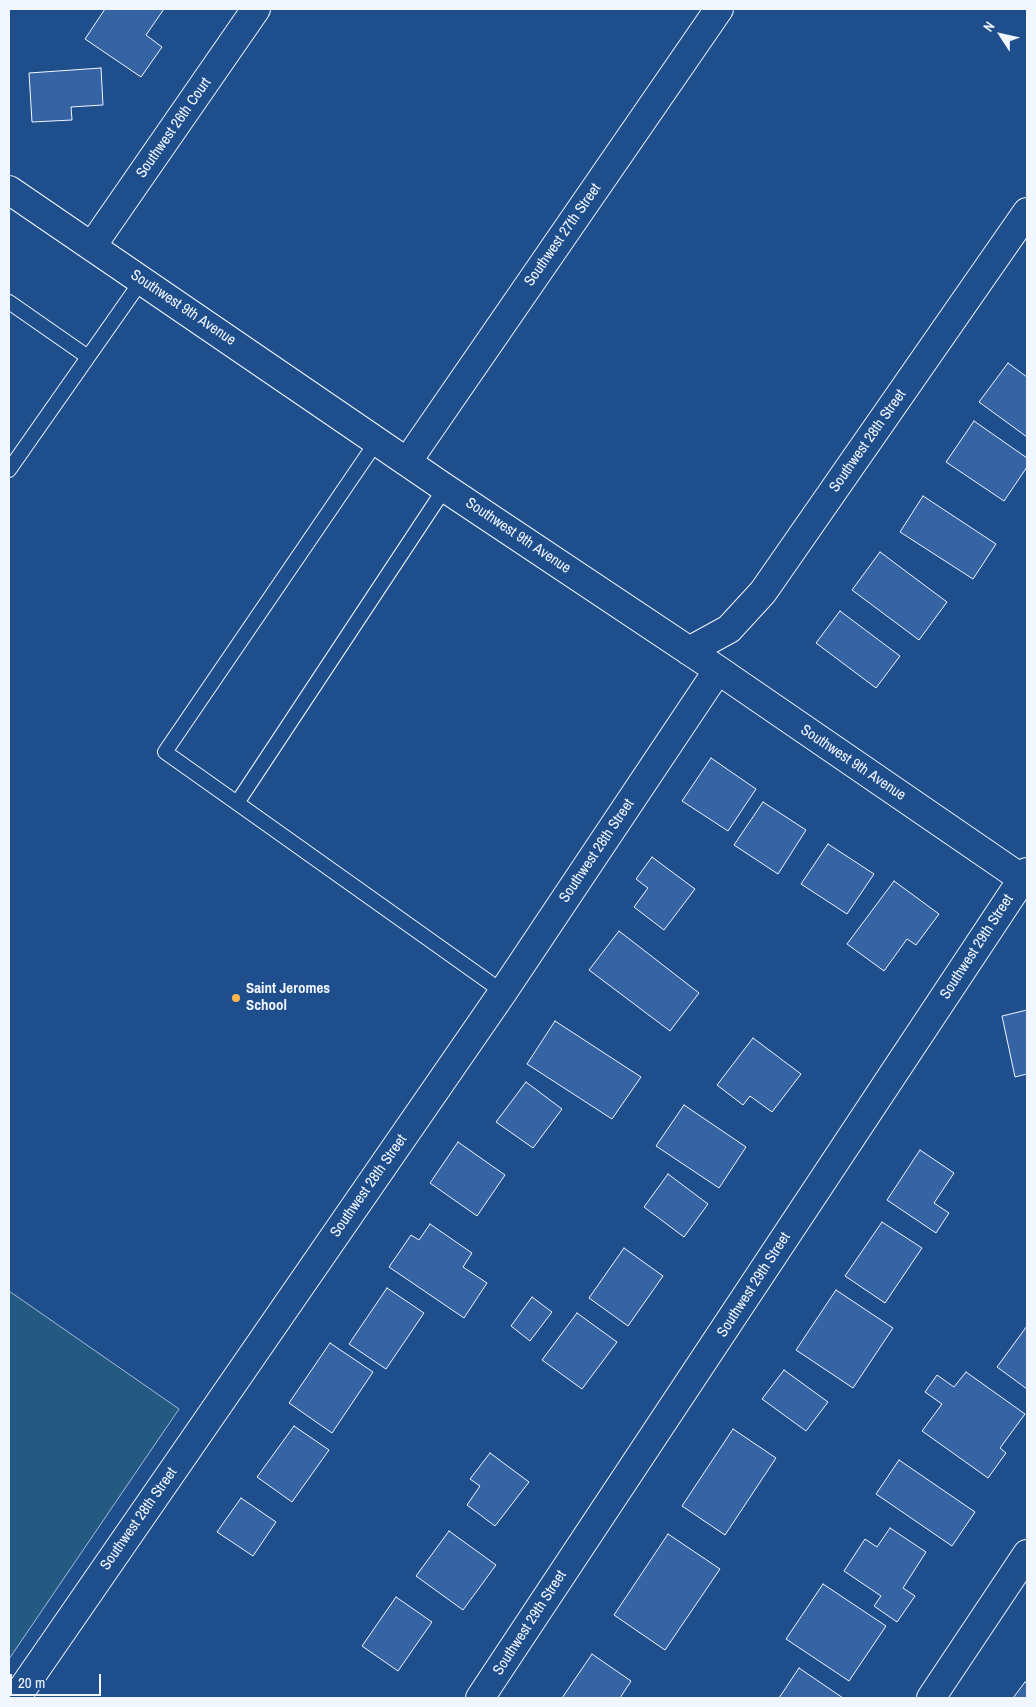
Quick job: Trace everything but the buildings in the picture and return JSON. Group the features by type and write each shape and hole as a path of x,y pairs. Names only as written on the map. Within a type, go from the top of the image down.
{"street":[{"name":"Southwest 26th Court","path":"92,246 256,9"},
{"name":"Southwest 27th Street","path":"407,462 719,9"},
{"name":"Southwest 9th Avenue","path":"9,190 445,488 1026,877"},
{"name":"Southwest 28th Street","path":"689,651 729,629 763,592 1027,212"},
{"name":"Southwest 28th Street","path":"16,1698 503,992 718,670"},
{"name":"Southwest 29th Street","path":"480,1698 1026,877"},
{"path":"932,1698 1027,1554"}],"lane":[{"path":"9,470 142,280"},
{"path":"9,302 88,357"},
{"path":"377,441 165,752 503,992"},
{"path":"237,803 445,488"}],"shaded area":[{"path":"9,1291 179,1409 9,1659"}],"place":[{"name":"Saint Jeromes School","path":"236,998"}]}
